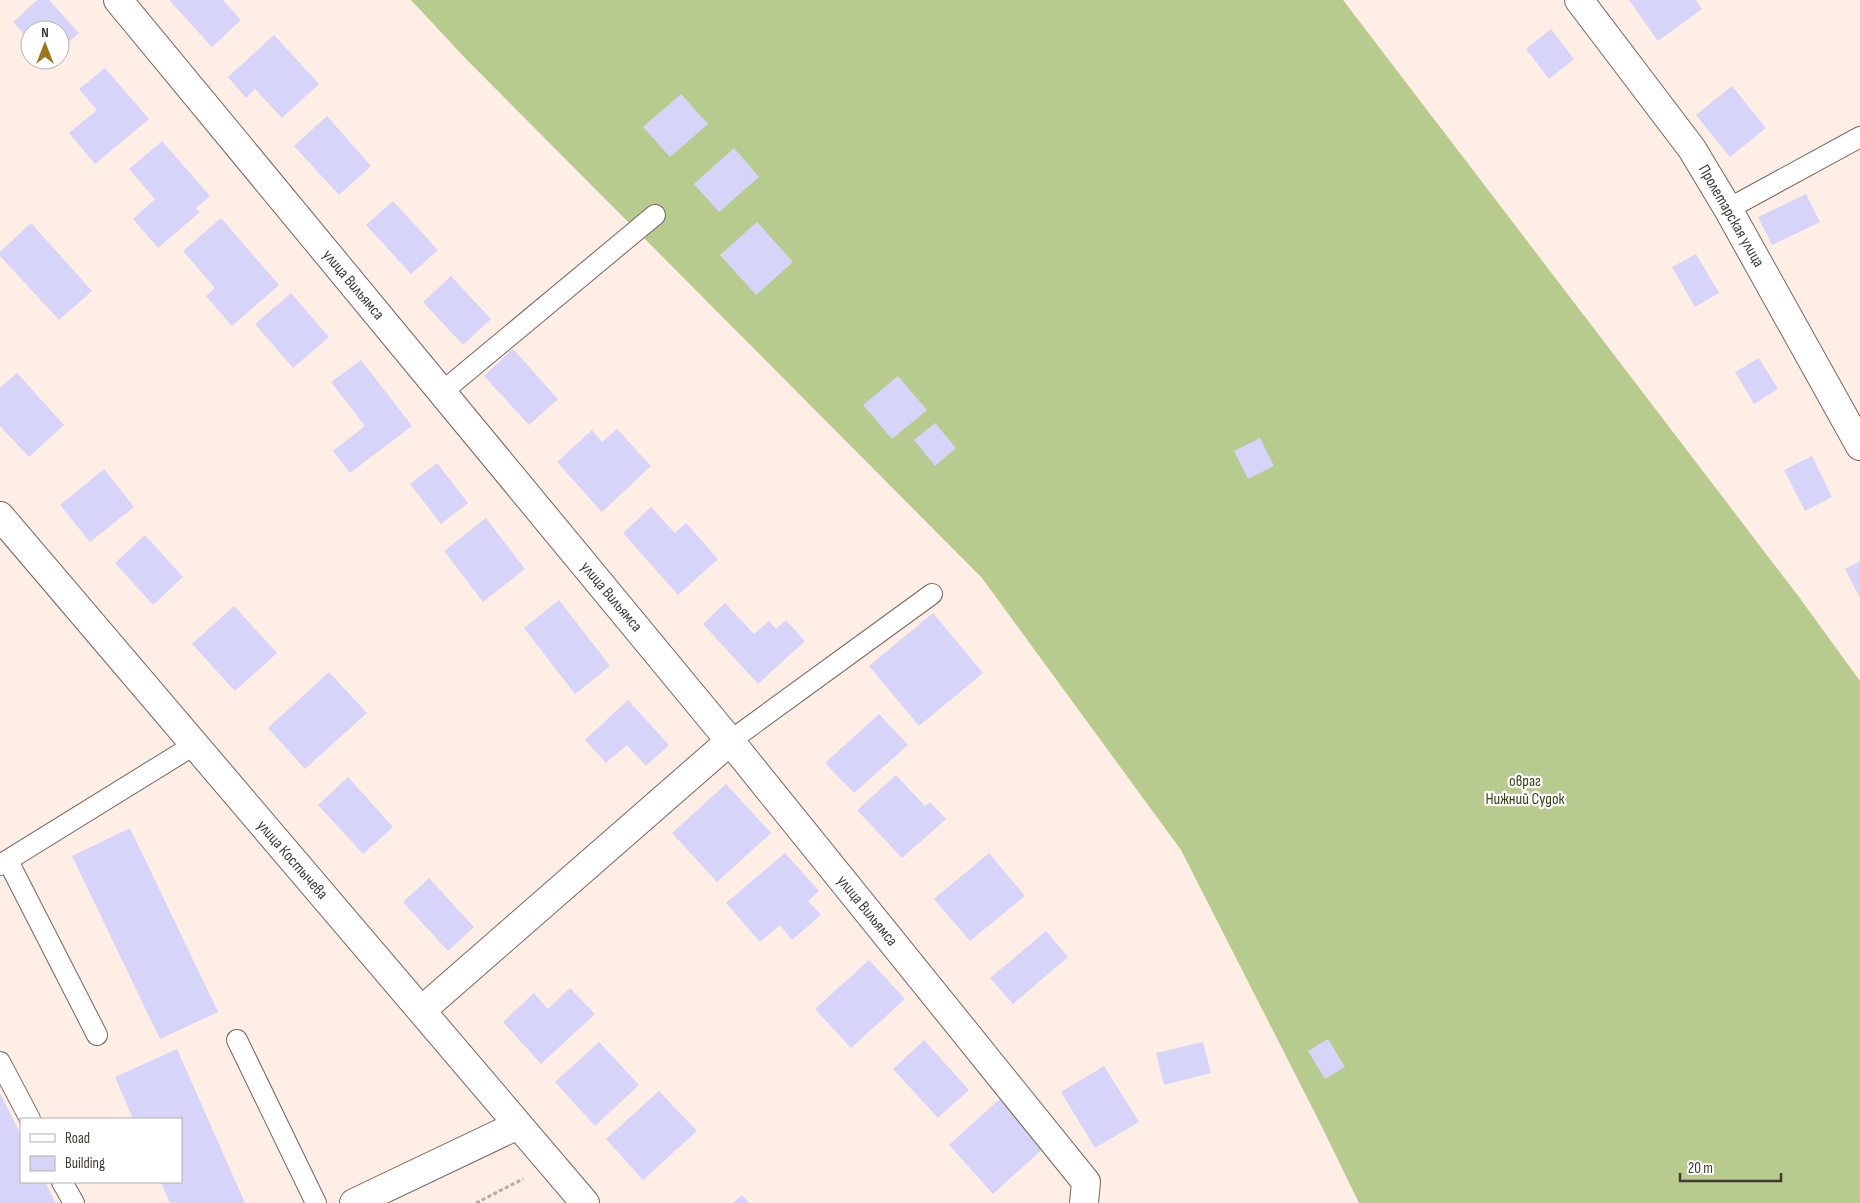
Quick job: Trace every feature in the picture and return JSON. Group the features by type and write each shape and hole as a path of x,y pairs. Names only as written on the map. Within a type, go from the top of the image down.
{"street":[{"name":"улица Вильямса","path":"118,0 730,741 1086,1182 1084,1203"},
{"name":"Пролетарская улица","path":"1579,0 1692,149 1728,209 1860,446"},
{"name":"улица Костычева","path":"0,516 585,1203"},
{"path":"422,1010 730,741"},
{"path":"354,1203 518,1125"}],"lane":[{"path":"1728,209 1860,137"},
{"path":"442,392 654,215"},
{"path":"730,741 932,594"},
{"path":"97,1035 4,863 194,745"},
{"path":"237,1040 316,1203"},
{"path":"0,1062 29,1118"},
{"path":"63,1183 74,1203"}],"path":[{"path":"476,1203 552,1164"}],"green space":[{"name":"овраг Нижний Судок","path":"411,0 1343,0 1799,597 1860,681 1860,1203 1359,1203 1181,850 982,578 466,59"}],"building":[{"path":"37,0 49,0 67,20 20,20 20,30 13,22"},
{"path":"169,0 223,0 241,20 212,47"},
{"path":"1629,0 1696,0 1702,9 1658,41"},
{"path":"70,23 79,33 70,41"},
{"path":"1551,29 1574,59 1549,79 1526,49"},
{"path":"274,35 319,84 282,118 255,89 246,98 228,77"},
{"path":"105,68 149,119 95,164 69,133 97,110 79,89"},
{"path":"1732,86 1766,128 1730,157 1696,115"},
{"path":"681,94 708,124 670,157 643,127"},
{"path":"327,116 371,166 339,195 294,146"},
{"path":"162,141 210,196 196,208 200,212 158,248 133,219 155,199 129,169"},
{"path":"734,148 759,177 719,212 694,184"},
{"path":"1806,194 1820,222 1772,245 1758,217"},
{"path":"393,201 438,250 411,274 366,225"},
{"path":"221,218 279,285 232,326 206,296 215,288 183,251"},
{"path":"757,222 793,262 756,295 720,255"},
{"path":"31,223 92,291 59,320 0,256 0,252"},
{"path":"1696,254 1719,293 1695,307 1672,267"},
{"path":"451,276 491,319 463,345 423,302"},
{"path":"291,293 329,337 293,368 255,324"},
{"path":"513,349 558,399 529,425 484,376"},
{"path":"1759,358 1778,389 1754,404 1735,372"},
{"path":"361,360 412,426 350,473 333,451 365,426 331,382"},
{"path":"17,373 64,425 29,457 0,426 0,388"},
{"path":"898,376 927,410 892,439 863,405"},
{"path":"935,423 956,448 935,466 914,440"},
{"path":"617,429 651,466 602,512 557,462 592,430 602,442"},
{"path":"1260,438 1274,466 1248,479 1234,451"},
{"path":"1812,456 1832,497 1805,511 1784,470"},
{"path":"437,463 468,503 441,524 410,484"},
{"path":"104,469 134,507 90,542 60,505"},
{"path":"651,507 675,533 686,523 718,559 678,595 623,533"},
{"path":"486,518 525,569 483,602 444,551"},
{"path":"145,535 183,577 153,605 115,563"},
{"path":"1860,561 1860,598 1845,569"},
{"path":"559,600 610,666 575,694 524,628"},
{"path":"725,603 754,634 769,621 776,629 786,620 805,641 758,684 703,624"},
{"path":"234,606 277,653 235,691 192,644"},
{"path":"933,613 983,673 919,726 869,666"},
{"path":"329,672 367,713 305,769 268,728"},
{"path":"628,700 669,745 646,766 627,745 606,763 585,740"},
{"path":"879,714 908,745 854,793 825,763"},
{"path":"896,775 925,806 930,802 946,819 902,858 857,810"},
{"path":"348,777 393,827 363,854 318,805"},
{"path":"726,784 771,833 717,882 672,833"},
{"path":"130,828 218,1012 160,1039 72,856"},
{"path":"785,853 819,891 808,901 821,915 792,940 780,925 760,942 726,903"},
{"path":"989,853 1025,896 970,941 934,899"},
{"path":"429,878 474,927 448,951 403,902"},
{"path":"1046,931 1068,957 1013,1004 990,978"},
{"path":"869,960 905,999 851,1048 815,1009"},
{"path":"570,988 595,1014 541,1064 503,1022 534,993 548,1009"},
{"path":"1328,1039 1345,1067 1325,1079 1308,1051"},
{"path":"924,1040 969,1090 938,1118 893,1069"},
{"path":"599,1042 639,1085 595,1126 555,1082"},
{"path":"1203,1042 1211,1073 1164,1085 1156,1053"},
{"path":"177,1049 245,1203 170,1203 161,1183 182,1183 182,1118 133,1118 115,1077"},
{"path":"1104,1066 1139,1122 1095,1148 1061,1092"},
{"path":"659,1091 697,1131 643,1180 606,1139"},
{"path":"0,1093 20,1133 20,1183 46,1183 56,1203 0,1203"},
{"path":"1003,1096 1047,1145 993,1194 949,1145"},
{"path":"742,1195 749,1203 733,1203"}]}
